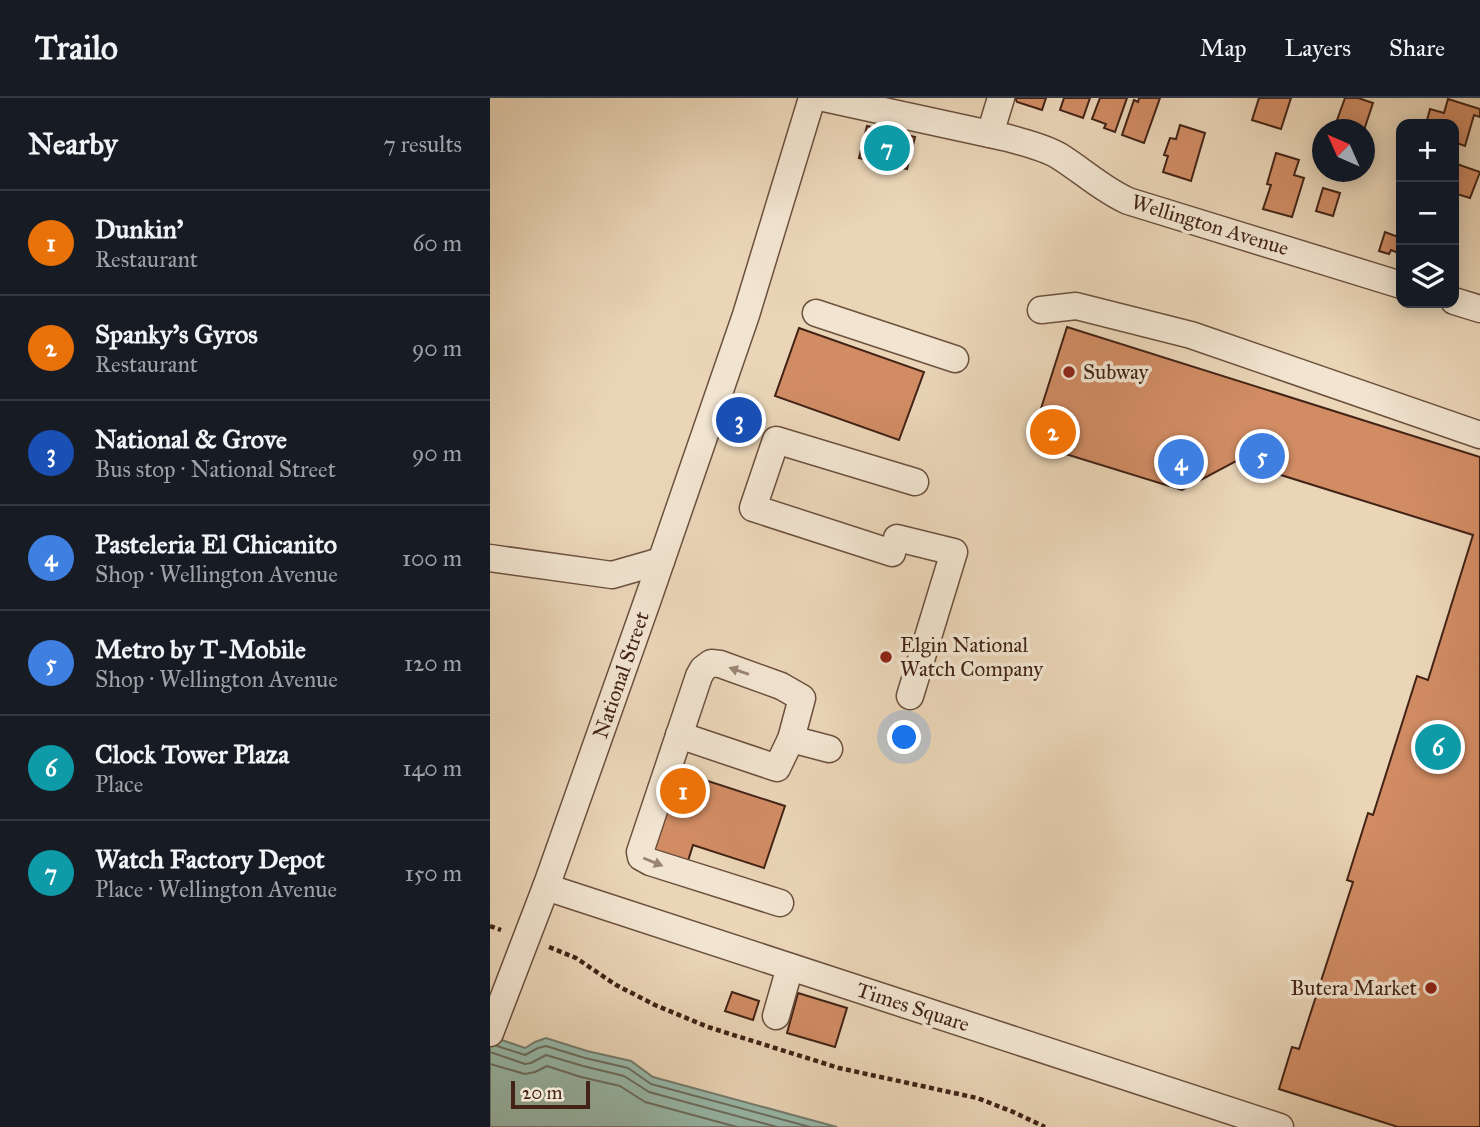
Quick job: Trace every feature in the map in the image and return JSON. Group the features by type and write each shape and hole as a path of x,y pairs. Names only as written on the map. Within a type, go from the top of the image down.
{"street":[{"name":"National Street","path":"491,1029 546,887 746,315 812,98"},
{"name":"Wellington Avenue","path":"824,98 1031,145 1057,155 1128,201 1396,283"},
{"path":"990,134 1001,98"},
{"path":"1459,303 1480,309"},
{"path":"1041,310 1076,306 1191,334 1480,435"},
{"path":"816,313 955,359"},
{"path":"909,696 954,552 895,545 753,508 776,440 915,482"},
{"path":"490,558 612,575 661,561"},
{"path":"612,575 648,599"},
{"path":"679,735 778,768 791,739 802,698 781,686 720,664 710,663 699,676 679,735 640,852 640,857 650,862 780,904"},
{"path":"791,739 829,749"},
{"name":"Times Square","path":"546,887 1280,1127"},
{"path":"776,1016 790,967"}],"path":[{"path":"490,926 496,928"},
{"path":"550,947 576,958 616,985 655,1005 708,1027 839,1068 977,1098 1045,1127"}],"water":[{"path":"490,1036 525,1048 546,1038 631,1061 653,1077 837,1127 490,1127"}],"building":[{"path":"1015,98 1046,98 1042,110 1017,102"},
{"path":"1064,98 1090,98 1083,118 1060,110"},
{"path":"1100,98 1127,98 1115,132 1104,128 1106,124 1092,119"},
{"path":"1139,98 1160,98 1144,143 1122,135 1134,100 1138,102"},
{"path":"1259,98 1291,98 1281,129 1252,120"},
{"path":"1345,98 1358,98 1373,103 1368,119 1337,119"},
{"path":"1448,99 1480,109 1480,117 1474,115 1465,146 1459,144 1459,119 1427,119 1430,109 1444,113"},
{"path":"1180,125 1205,133 1191,181 1163,172 1168,156 1164,155 1170,138 1176,139"},
{"path":"867,126 915,137 907,169 859,158"},
{"path":"1276,153 1299,160 1294,175 1304,178 1292,217 1263,209 1271,185 1267,184"},
{"path":"1459,165 1480,172 1470,198 1459,195"},
{"path":"1323,188 1340,193 1333,216 1316,211"},
{"path":"1385,232 1396,236 1396,252 1391,250 1389,254 1379,251"},
{"path":"1067,327 1480,457 1480,1127 1398,1127 1279,1089 1292,1047 1299,1049 1353,882 1347,880 1368,813 1373,815 1417,676 1428,680 1473,535 1236,461 1182,490 1030,443"},
{"path":"799,328 924,372 899,440 775,396"},
{"path":"674,770 785,806 764,868 693,845 687,864 647,851"},
{"path":"732,992 759,1001 753,1020 725,1011"},
{"path":"798,993 847,1008 835,1047 787,1033"}],"place":[{"name":"Watch Factory Depot","path":"887,148"},
{"name":"Subway","path":"1069,372"},
{"name":"National & Grove","path":"739,420"},
{"name":"Spanky's Gyros","path":"1053,432"},
{"name":"Metro by T-Mobile","path":"1262,456"},
{"name":"Pasteleria El Chicanito","path":"1181,462"},
{"name":"Elgin National Watch Company","path":"886,657"},
{"name":"Clock Tower Plaza","path":"1438,747"},
{"name":"Dunkin'","path":"683,791"},
{"name":"Butera Market","path":"1431,988"}]}
